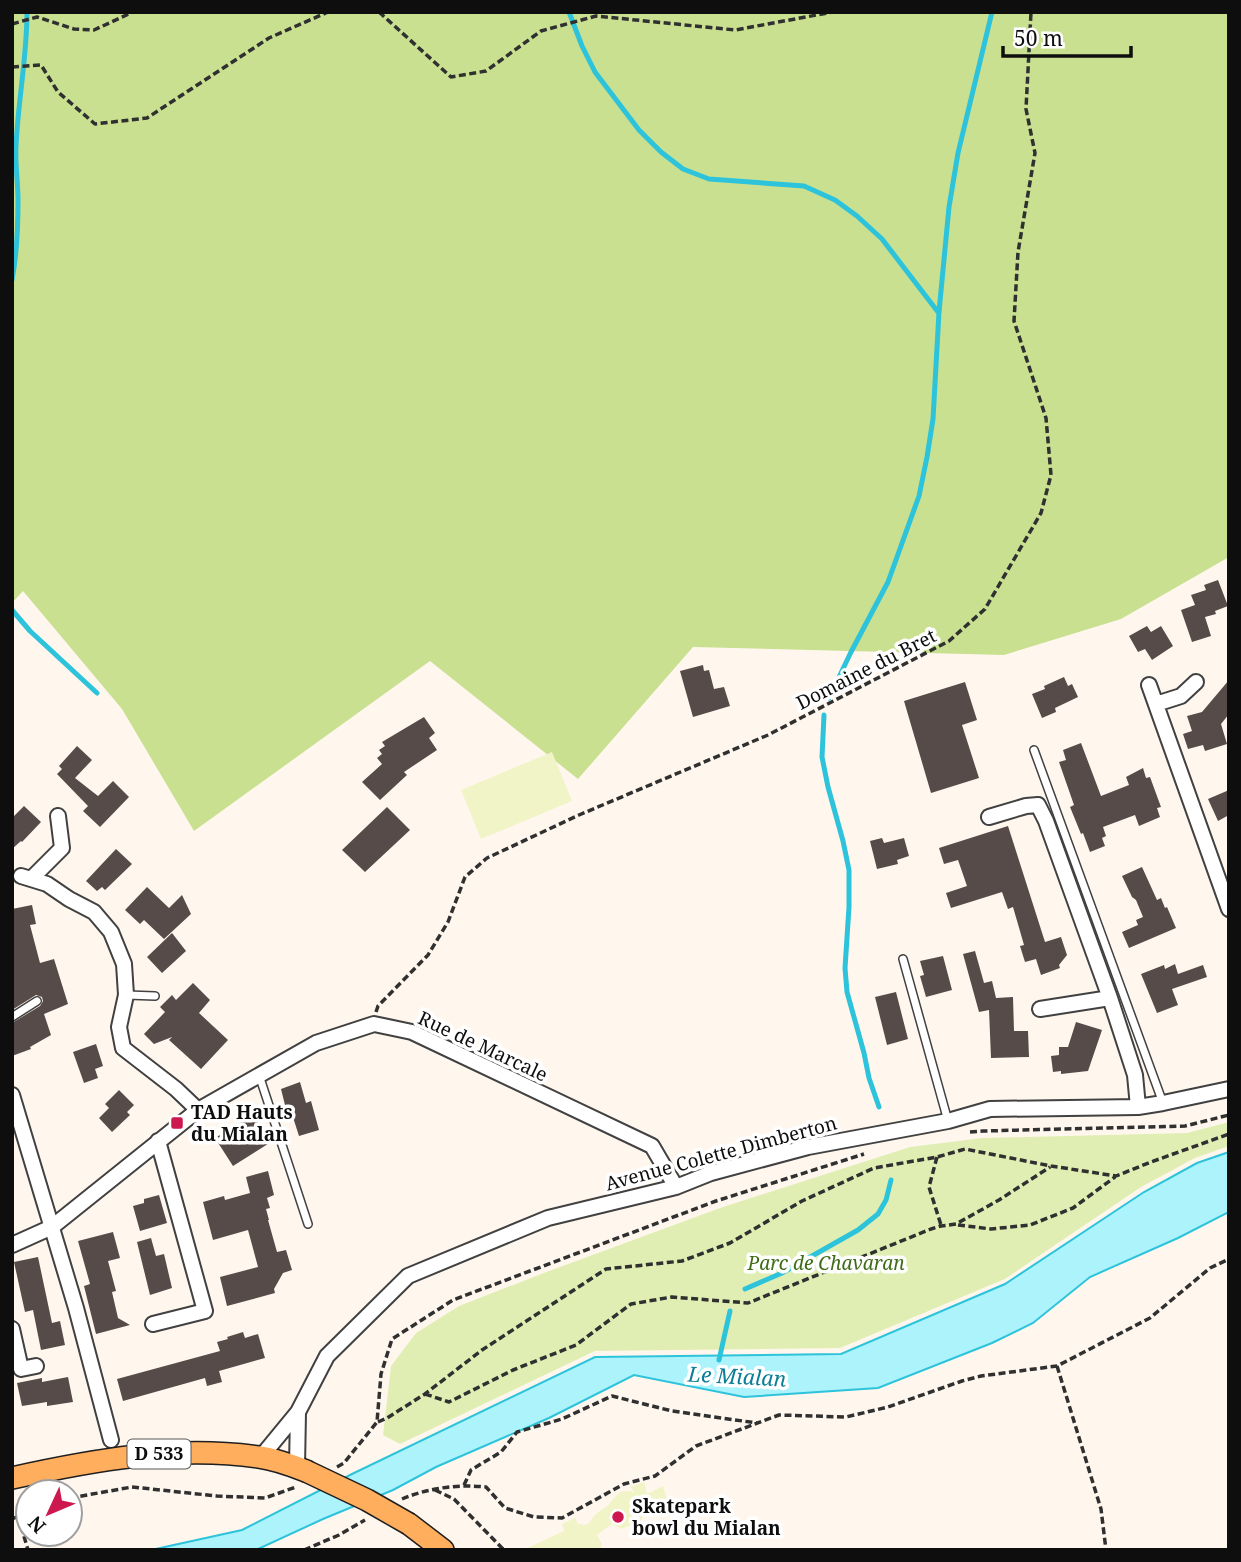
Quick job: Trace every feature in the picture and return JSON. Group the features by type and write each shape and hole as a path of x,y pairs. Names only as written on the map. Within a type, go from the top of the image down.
{"main road":[{"name":"D 533","path":"12,1478 78,1463 143,1455 204,1453 261,1457 367,1500 409,1524 443,1550"}],"street":[{"path":"1156,704 1181,696 1196,682"},
{"path":"1149,685 1229,909"},
{"path":"989,817 1038,805 1110,998 1135,1075 1138,1107"},
{"path":"58,816 62,848 27,877 47,884 93,912 111,932 124,964 126,995 118,1027 123,1048 176,1089 198,1110"},
{"path":"1040,1009 1110,998"},
{"path":"12,1245 52,1227 198,1110 316,1043 374,1024"},
{"name":"Rue de Marcale","path":"374,1024 412,1032 652,1146 676,1187"},
{"name":"Avenue Colette Dimberton","path":"261,1457 298,1412 327,1356 408,1276 548,1218 676,1187 711,1173 808,1147 948,1121 990,1110 1138,1107 1229,1089"},
{"path":"12,1096 52,1227 111,1440"},
{"path":"153,1324 205,1311 158,1141"},
{"path":"12,1329 21,1369 36,1367"},
{"name":"Avenue Colette Dimberton","path":"298,1412 302,1474"}],"lane":[{"path":"1034,750 1163,1103"},
{"path":"903,959 948,1121"},
{"path":"126,995 155,996"},
{"path":"12,1017 37,1001"},
{"path":"260,1075 308,1224"}],"path":[{"path":"12,24 37,17 74,29 94,30 133,12"},
{"path":"12,67 41,65 58,92 95,124 146,118 269,38 328,12"},
{"path":"379,12 451,77 486,71 541,31 596,16 735,30 833,12"},
{"name":"Domaine du Bret","path":"374,1024 378,1006 428,955 448,922 465,877 487,858 579,815 768,735 949,641 985,609 1041,513 1051,475 1046,418 1014,321 1018,252 1035,153 1026,109 1031,12"},
{"path":"970,1132 1185,1126 1229,1115"},
{"path":"425,1394 449,1402 513,1370 576,1345 631,1304 672,1297 748,1303 941,1226 956,1224 991,1229 1030,1225 1073,1208 1116,1176 1229,1134"},
{"path":"334,1469 344,1464 377,1422 425,1394 482,1350 606,1269 682,1261 730,1243 802,1201 874,1168 937,1157 965,1149 1116,1176"},
{"path":"377,1422 381,1374 392,1339 453,1300 716,1201 867,1153"},
{"path":"937,1157 929,1188 941,1226"},
{"path":"956,1224 1051,1166"},
{"path":"393,1503 404,1497 464,1485 486,1487 505,1508 534,1517 562,1518 624,1484 656,1476 696,1446 779,1415 846,1417 971,1379 1057,1366 1150,1318 1210,1268 1229,1259"},
{"path":"1057,1366 1101,1508 1107,1550"},
{"path":"464,1485 471,1470 501,1452 517,1432 562,1419 612,1396 672,1411 758,1423"},
{"path":"84,1496 132,1488 265,1498 302,1474"},
{"path":"434,1490 454,1499 504,1550"},
{"path":"304,1550 339,1535 372,1516"}],"green space":[{"path":"12,12 1229,12 1229,557 1121,619 1004,655 693,647 578,779 430,661 194,831 122,709 23,591 12,603"},
{"path":"552,752 572,801 481,839 461,790"},
{"name":"Parc de Chavaran","path":"1229,1122 1229,1146 1195,1158 1141,1187 1005,1279 840,1348 595,1351 400,1444 383,1435 391,1366 416,1333 459,1306 541,1274 720,1208 910,1147 982,1138 1187,1133"},
{"name":"Skatepark bowl du Mialan","path":"644,1482 647,1494 663,1486 668,1502 645,1512 641,1521 621,1529 612,1524 597,1535 602,1544 600,1550 523,1550 564,1531 562,1524 575,1518 578,1524 588,1524 618,1494 624,1491 635,1492 630,1487"}],"water":[{"name":"Le Mialan","path":"1229,1152 1229,1212 1090,1277 1033,1323 992,1343 878,1388 744,1397 634,1375 549,1418 256,1550 151,1550 242,1530 595,1357 841,1354 1005,1284 1144,1192 1197,1163"}],"building":[{"path":"1218,580 1228,606 1205,617 1211,636 1192,642 1181,610 1195,605 1191,595 1206,590 1204,585"},
{"path":"1147,626 1151,632 1161,626 1173,646 1152,660 1145,649 1138,652 1129,636"},
{"path":"703,665 704,671 709,670 714,689 724,687 730,706 693,717 680,671"},
{"path":"1064,677 1068,686 1072,684 1078,697 1042,718 1032,694"},
{"path":"1229,680 1229,714 1221,724 1227,744 1205,751 1203,745 1188,749 1183,734 1192,731 1187,716 1202,712"},
{"path":"965,682 977,720 962,725 979,778 931,793 904,701"},
{"path":"424,717 435,733 429,738 437,750 404,772 407,775 380,800 362,782 382,764 377,758 382,754 379,750 385,746 382,742"},
{"path":"1081,743 1101,796 1129,785 1126,777 1143,768 1146,778 1150,777 1161,807 1157,808 1160,817 1139,826 1135,815 1103,827 1106,836 1102,838 1105,846 1090,852 1070,807 1074,805 1059,762 1066,760 1063,750"},
{"path":"77,746 92,760 75,778 98,796 113,781 129,797 100,827 83,811 88,806 57,774 62,769 59,766"},
{"path":"1229,790 1229,815 1218,821 1208,799"},
{"path":"24,806 41,822 12,849 12,818"},
{"path":"387,807 410,830 365,872 342,850"},
{"path":"1008,826 1045,942 1061,937 1067,955 1059,965 1060,968 1041,975 1036,959 1025,962 1020,946 1024,945 1013,907 1008,909 1002,892 951,908 946,893 967,886 958,860 944,864 939,848"},
{"path":"882,838 884,843 904,838 909,856 897,860 898,864 877,869 870,841"},
{"path":"116,849 132,864 105,890 102,887 97,891 86,881"},
{"path":"1142,867 1157,900 1161,898 1176,928 1129,948 1122,932 1138,925 1136,920 1143,917 1122,876"},
{"path":"147,887 169,908 182,895 191,914 164,939 144,920 140,924 125,910"},
{"path":"32,905 36,924 30,925 40,963 54,959 68,1004 44,1014 51,1035 30,1047 31,1049 12,1056 12,1023 40,1006 43,1001 42,997 36,995 12,1010 12,909"},
{"path":"172,933 186,951 162,973 147,957"},
{"path":"975,951 984,983 992,981 996,998 1013,997 1014,1031 1028,1031 1029,1057 991,1058 989,1010 979,1012 963,954"},
{"path":"943,956 952,990 926,997 920,976 924,975 920,961"},
{"path":"1175,964 1178,974 1203,965 1207,977 1172,989 1178,1005 1157,1013 1141,974 1164,965 1165,969"},
{"path":"193,983 210,1000 199,1013 228,1040 201,1069 169,1040 172,1037 154,1044 144,1034 165,1012 160,1007 172,995 176,1000"},
{"path":"896,992 908,1039 887,1045 875,997"},
{"path":"1076,1022 1102,1030 1088,1071 1061,1074 1061,1071 1053,1072 1051,1056 1059,1055 1059,1047 1068,1047"},
{"path":"96,1044 103,1066 95,1069 98,1078 84,1083 73,1052"},
{"path":"300,1082 306,1103 311,1101 319,1130 299,1136 290,1108 286,1109 281,1089"},
{"path":"119,1090 134,1105 127,1112 130,1115 112,1132 99,1118 109,1108 105,1104"},
{"path":"253,1115 271,1142 233,1166 215,1138"},
{"path":"268,1171 274,1195 267,1198 270,1208 266,1209 268,1220 277,1252 286,1250 292,1270 283,1273 274,1289 275,1293 227,1306 220,1277 258,1267 248,1230 213,1240 203,1202 224,1196 225,1200 250,1193 246,1177"},
{"path":"159,1195 167,1223 140,1231 133,1206 144,1203 144,1199"},
{"path":"113,1232 120,1258 108,1261 116,1291 112,1292 118,1318 130,1325 96,1334 84,1286 90,1284 78,1241"},
{"path":"151,1238 156,1256 164,1254 172,1288 150,1295 137,1242"},
{"path":"38,1257 52,1323 60,1321 65,1345 41,1350 33,1310 25,1312 14,1262"},
{"path":"243,1332 245,1338 258,1334 265,1358 219,1371 222,1382 207,1386 205,1378 123,1401 117,1379 220,1351 217,1342"},
{"path":"68,1377 73,1402 22,1406 17,1383"}],"waterway":[{"path":"12,280 18,220 16,146 27,12"},
{"path":"569,12 595,72 639,130 661,152 683,169 709,179 804,186 835,200 882,239 938,312"},
{"path":"829,698 888,582 919,496 933,419 949,207 958,153 992,12"},
{"path":"12,610 30,631 97,693"},
{"path":"824,715 822,757 849,870 845,968 847,992 879,1107"},
{"path":"745,1289 782,1273 858,1230 878,1214 886,1200 891,1180"},
{"path":"719,1360 730,1311"}],"place":[{"name":"TAD Hauts du Mialan","path":"177,1123"},
{"name":"Skatepark bowl du Mialan","path":"618,1517"}]}
